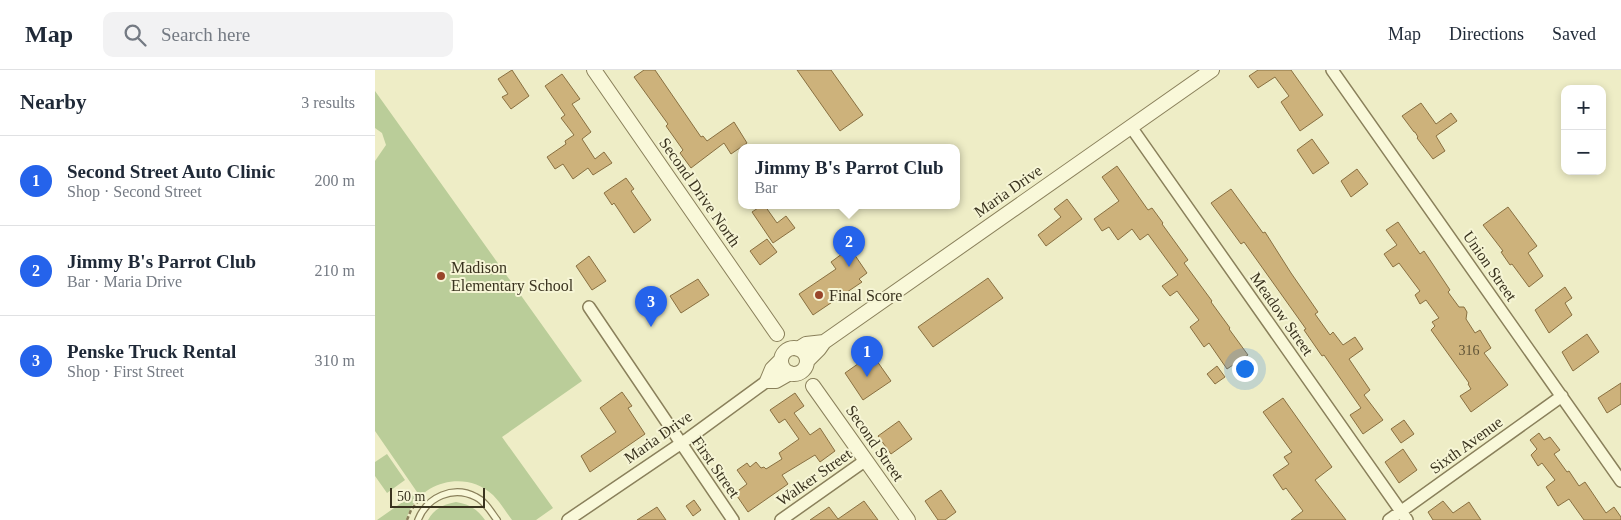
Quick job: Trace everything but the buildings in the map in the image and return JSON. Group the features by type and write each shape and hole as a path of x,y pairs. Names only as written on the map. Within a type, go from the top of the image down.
{"street":[{"name":"Second Drive North","path":"594,70 777,334"},
{"name":"Maria Drive","path":"824,342 1212,70"},
{"name":"Union Street","path":"1332,70 1621,481"},
{"name":"Meadow Street","path":"1131,127 1404,516"},
{"name":"First Street","path":"589,306 680,444 733,520"},
{"path":"777,334 785,337 803,352 813,386 801,381 783,368 777,344 777,334"},
{"path":"824,342 802,371 791,373 776,381 767,381 772,369 788,350 806,344 824,342"},
{"name":"Maria Drive","path":"568,520 680,444 767,381"},
{"name":"Second Street","path":"813,386 908,520"},
{"name":"Sixth Avenue","path":"1389,520 1404,516 1562,396"},
{"name":"Walker Street","path":"781,520 866,460"}],"lane":[{"path":"418,520 422,510 432,500 444,494 456,492 477,497 497,520"}],"green space":[{"name":"Madison Elementary School","path":"375,91 582,381 502,437 553,508 536,520 512,520 493,495 469,482 455,481 442,483 430,489 411,507 406,520 377,520 417,492 375,431 375,161 386,145 382,133 375,128"},
{"path":"387,454 405,480 387,493 375,476 375,462"},
{"path":"456,502 472,508 485,520 428,520 440,508"}],"place":[{"name":"Jimmy B's Parrot Club","path":"849,267"},
{"name":"Madison Elementary School","path":"441,276"},
{"name":"Final Score","path":"819,295"},
{"name":"Penske Truck Rental","path":"651,327"},
{"name":"Second Street Auto Clinic","path":"867,377"}]}
